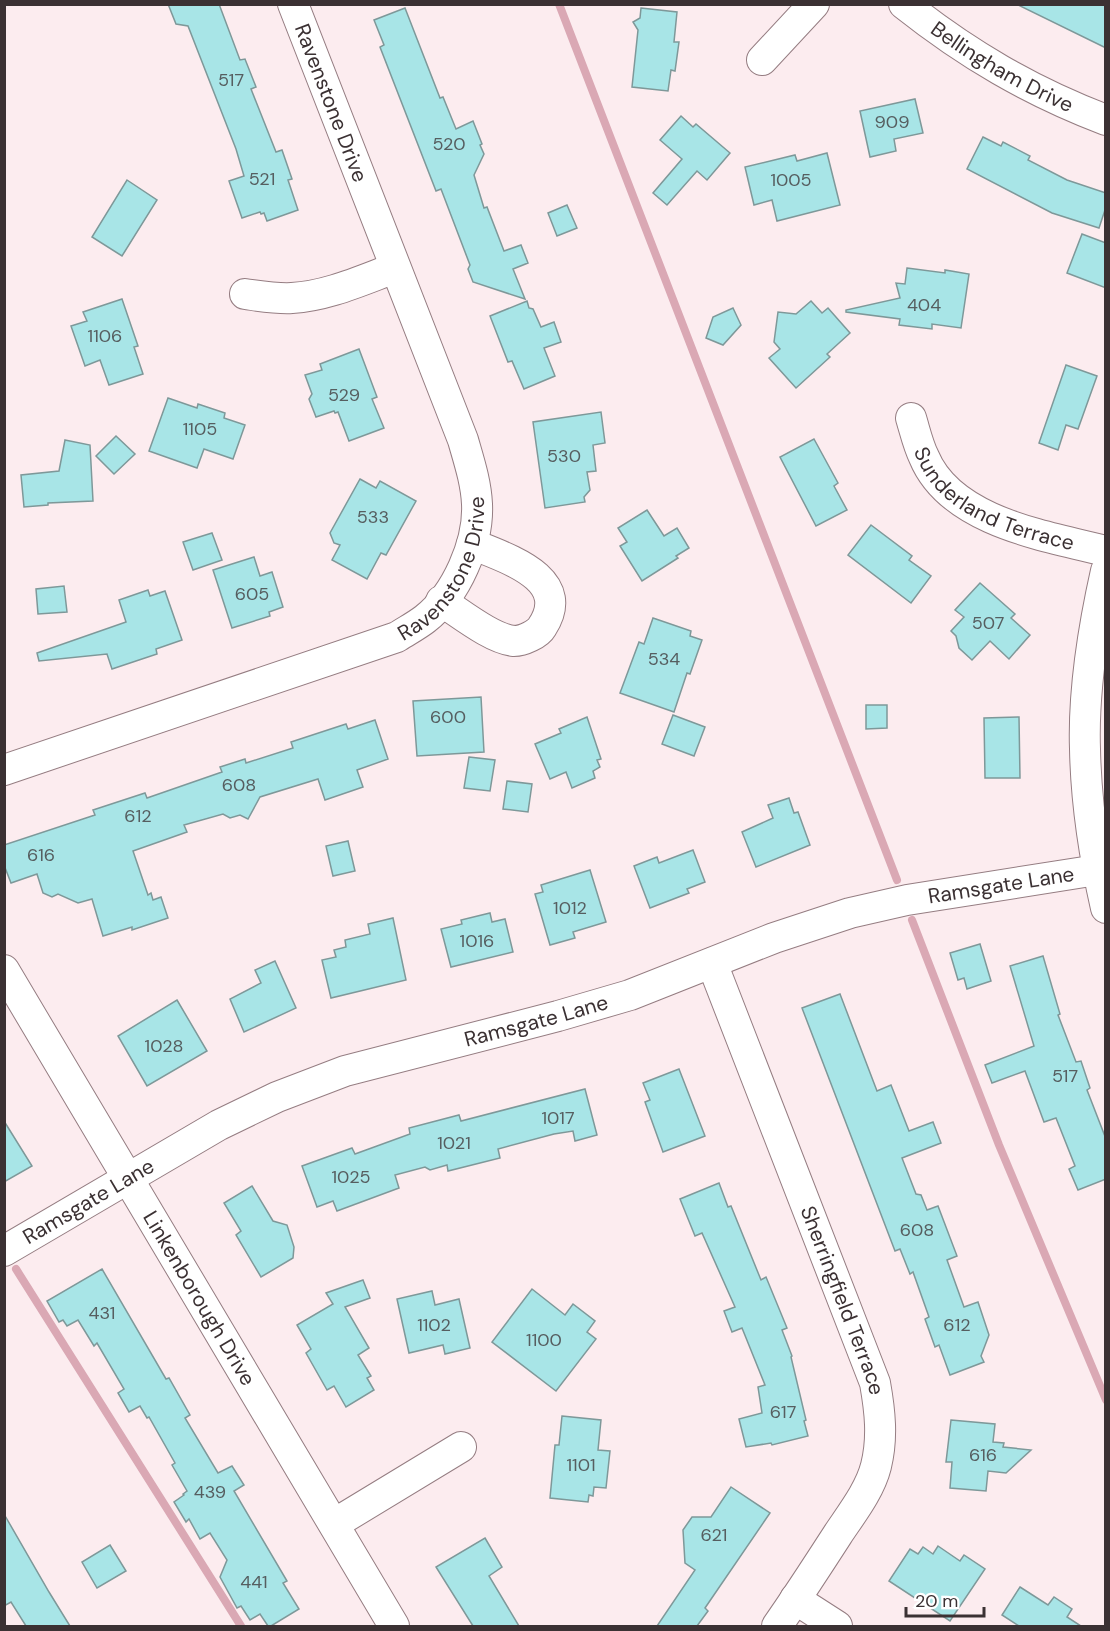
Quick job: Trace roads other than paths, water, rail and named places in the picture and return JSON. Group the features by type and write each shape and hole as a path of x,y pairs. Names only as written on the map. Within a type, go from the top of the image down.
{"street":[{"name":"Ravenstone Drive","path":"4,770 397,637 426,618 441,601 459,578 472,544 477,506 474,477 463,440 293,4"},
{"path":"762,60 814,4"},
{"name":"Bellingham Drive","path":"904,4 945,36 996,68 1043,93 1106,120"},
{"path":"245,294 289,298 308,296 349,285 395,268"},
{"name":"Sunderland Terrace","path":"911,418 924,459 933,473 968,506 1019,529 1106,551"},
{"path":"441,601 495,635 515,641 538,633 550,616 549,595 541,579 525,567 472,544"},
{"path":"1106,571 1090,657 1085,748 1092,843 1106,908"},
{"name":"Ramsgate Lane","path":"4,1251 219,1125 277,1098 345,1071 630,995 774,938 850,913 907,900 1098,870"},
{"name":"Sherringfield Terrace","path":"712,963 875,1383 880,1410 880,1438 872,1479 858,1504 777,1626"},
{"name":"Linkenborough Drive","path":"4,970 394,1626"},
{"path":"334,1524 461,1447"},
{"path":"795,1599 837,1626"}],"waterway":[{"path":"559,4 897,880"},
{"path":"912,920 999,1145 1106,1400"},
{"path":"16,1269 241,1626"}]}
